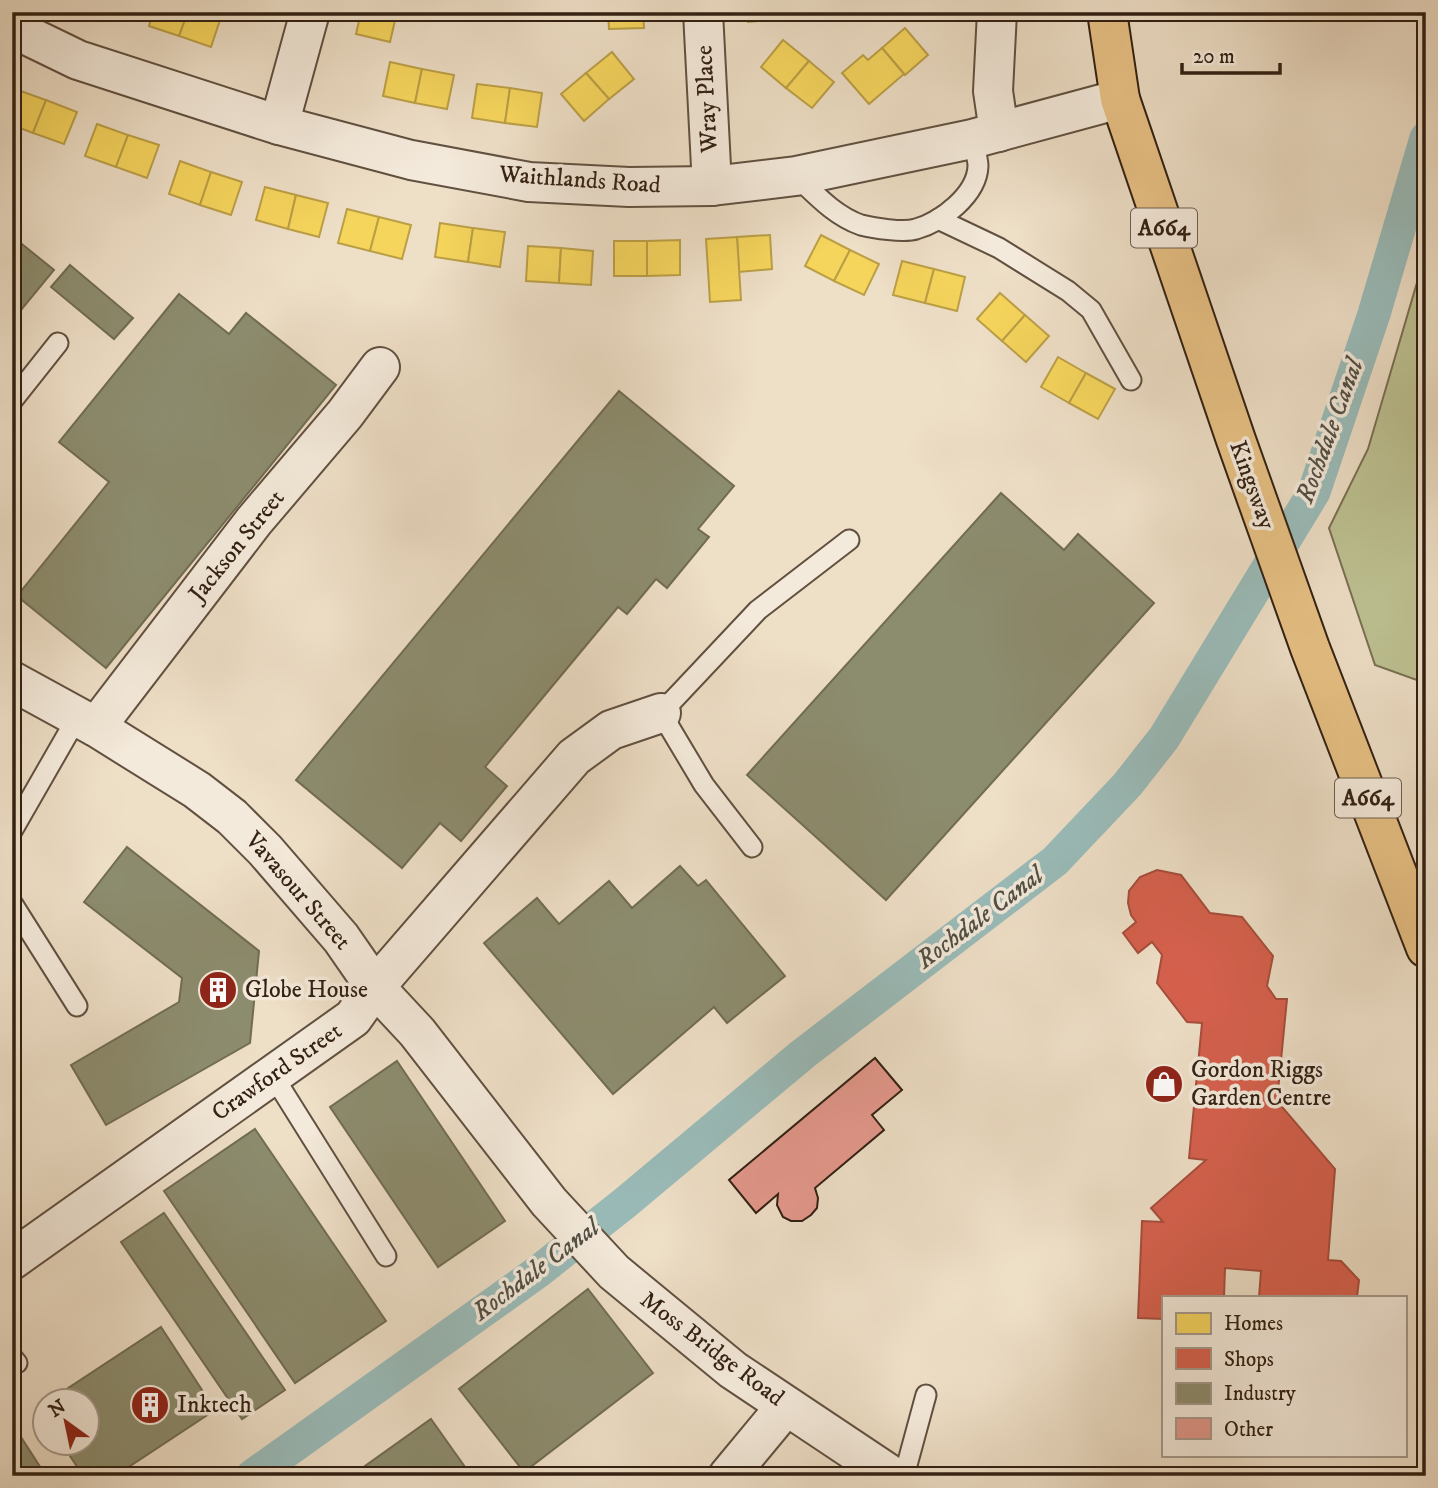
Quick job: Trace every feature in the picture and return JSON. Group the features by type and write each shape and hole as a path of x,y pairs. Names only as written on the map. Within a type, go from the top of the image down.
{"main road":[{"name":"Kingsway","path":"1107,12 1120,99 1236,440 1310,648 1426,948"}],"street":[{"path":"279,125 310,12"},
{"name":"Wray Place","path":"702,12 712,186"},
{"path":"986,135 993,91 997,12"},
{"name":"Waithlands Road","path":"12,28 78,60 279,125 411,160 529,182 629,187 712,186 796,176 986,135 1120,99"},
{"name":"Jackson Street","path":"87,721 345,414 380,367"},
{"name":"Vavasour Street","path":"12,681 87,721 197,790 232,817 265,850 341,938 376,987 416,1032 550,1202"},
{"name":"Crawford Street","path":"12,1260 353,1018 376,987 574,757 611,730 661,713"},
{"name":"Moss Bridge Road","path":"550,1202 614,1272 733,1370 892,1476"},
{"path":"728,1476 786,1406"}],"lane":[{"path":"796,176 830,208 862,225 914,230 938,219 957,205 972,185 986,135"},
{"path":"938,219 999,248 1091,310 1131,380"},
{"path":"12,401 58,343"},
{"path":"752,847 704,785 661,713 758,610 849,540"},
{"path":"12,831 87,721"},
{"path":"12,903 77,1006"},
{"path":"272,1074 386,1256"},
{"path":"904,1476 926,1395"}],"green space":[{"path":"1426,252 1425,683 1375,665 1329,528 1368,449"}],"building: Homes":[{"path":"153,12 188,12 179,36 149,26"},
{"path":"188,12 222,14 211,47 179,36"},
{"path":"361,12 397,12 390,42 356,34"},
{"path":"608,12 643,12 644,28 609,29"},
{"path":"747,12 782,12 782,19 748,22"},
{"path":"905,28 928,55 905,75 882,48"},
{"path":"783,40 809,61 786,88 761,67"},
{"path":"882,48 904,74 869,104 842,73 863,55 868,60"},
{"path":"612,52 634,79 609,99 586,73"},
{"path":"809,61 834,82 812,108 786,88"},
{"path":"390,62 422,69 415,103 383,96"},
{"path":"422,69 454,75 447,109 415,103"},
{"path":"586,73 609,99 584,121 561,94"},
{"path":"477,84 510,88 505,123 472,118"},
{"path":"510,88 542,93 537,127 505,123"},
{"path":"15,89 46,100 33,133 12,125 12,97"},
{"path":"46,100 77,112 64,144 33,133"},
{"path":"97,124 128,135 116,167 85,156"},
{"path":"128,135 159,145 147,178 116,167"},
{"path":"180,161 211,172 200,205 169,194"},
{"path":"211,172 242,182 231,215 200,205"},
{"path":"265,187 296,195 288,229 256,220"},
{"path":"296,195 328,203 319,237 288,229"},
{"path":"347,209 379,217 370,251 338,243"},
{"path":"379,217 411,225 402,259 370,251"},
{"path":"440,223 473,228 468,262 435,257"},
{"path":"473,228 505,232 500,267 468,262"},
{"path":"770,235 772,269 739,272 737,237"},
{"path":"821,235 850,250 834,281 805,266"},
{"path":"737,237 741,300 710,302 706,239"},
{"path":"680,240 680,275 647,276 647,241"},
{"path":"614,241 647,241 647,276 614,276"},
{"path":"528,246 561,248 559,283 526,281"},
{"path":"561,248 593,251 591,285 559,283"},
{"path":"850,250 879,264 864,295 834,281"},
{"path":"902,261 934,269 925,303 893,295"},
{"path":"934,269 965,277 957,311 925,303"},
{"path":"1000,293 1025,315 1002,341 977,319"},
{"path":"1025,315 1049,336 1026,362 1002,341"},
{"path":"1058,357 1086,373 1069,403 1041,387"},
{"path":"1086,373 1115,389 1098,419 1069,403"}],"building: Shops":[{"path":"1157,870 1181,875 1210,913 1242,917 1273,956 1267,986 1276,999 1287,999 1277,1101 1335,1169 1328,1260 1341,1261 1359,1280 1357,1296 1259,1296 1261,1271 1225,1268 1224,1296 1162,1296 1162,1319 1138,1318 1142,1221 1163,1222 1151,1208 1206,1160 1189,1158 1202,1023 1187,1022 1157,983 1162,955 1152,942 1138,953 1123,933 1136,922 1128,903 1129,891 1140,877"}],"building: Industry":[{"path":"12,236 54,270 12,321"},
{"path":"70,265 133,318 114,339 51,287"},
{"path":"179,294 229,334 246,313 336,385 106,668 17,596 109,482 59,442"},
{"path":"619,391 734,486 698,529 709,537 667,588 656,579 627,614 618,607 485,767 507,786 461,841 440,823 402,868 296,780"},
{"path":"1001,493 1064,550 1078,534 1154,603 886,900 747,775"},
{"name":"Globe House","path":"127,847 259,951 250,1043 106,1125 71,1065 179,1002 182,978 84,902"},
{"path":"680,866 698,886 706,880 785,976 727,1023 714,1007 613,1094 484,943 537,898 559,924 609,881 632,908"},
{"path":"397,1061 505,1221 438,1267 330,1107"},
{"path":"255,1129 386,1321 295,1383 164,1191"},
{"path":"164,1213 285,1390 242,1419 121,1242"},
{"path":"588,1289 653,1373 524,1472 459,1389"},
{"name":"Inktech","path":"161,1327 215,1410 115,1476 83,1476 70,1456 102,1456 102,1386 71,1386"},
{"path":"431,1419 470,1474 351,1476"},
{"path":"12,1423 46,1476 12,1476"}],"building: Other":[{"path":"875,1058 902,1090 872,1115 884,1130 815,1188 817,1208 802,1221 791,1221 783,1217 777,1205 778,1194 756,1213 729,1180"}],"waterway":[{"name":"Rochdale Canal","path":"252,1476 539,1271 803,1054 1055,861 1127,785 1164,738 1314,492 1374,314 1426,138"}],"place":[{"name":"Globe House","path":"218,990"},
{"name":"Gordon Riggs Garden Centre","path":"1164,1084"},
{"name":"Inktech","path":"150,1405"}]}
